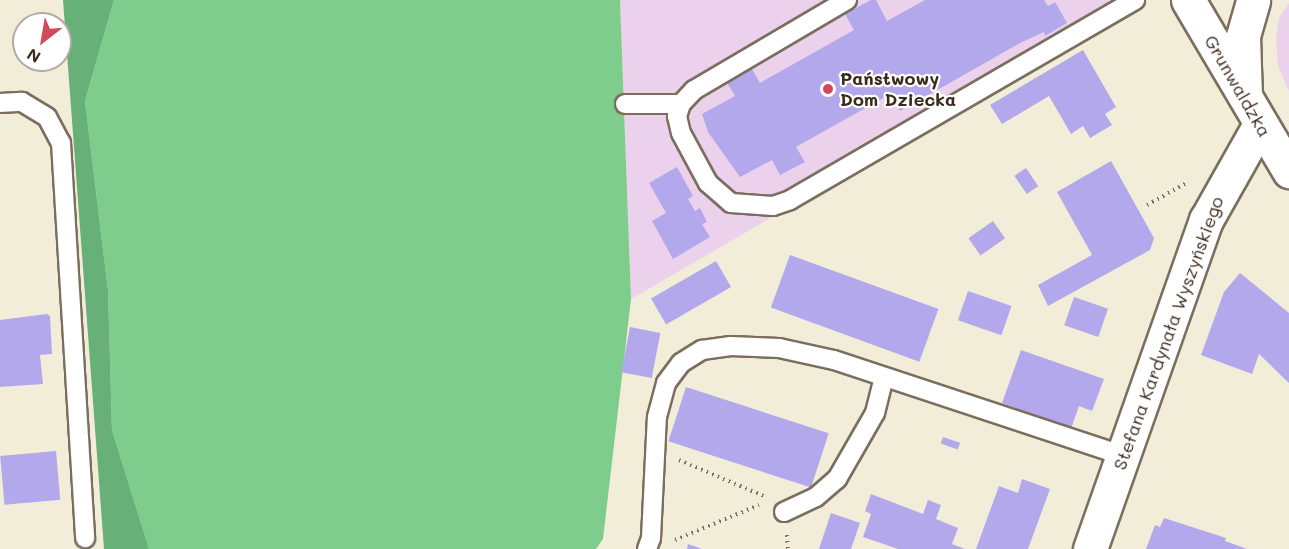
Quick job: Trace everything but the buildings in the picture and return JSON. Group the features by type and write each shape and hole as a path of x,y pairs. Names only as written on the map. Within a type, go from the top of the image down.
{"street":[{"name":"Grunwaldzka","path":"1188,0 1289,171"},
{"path":"1252,110 1243,36 1253,0"},
{"name":"Stefana Kardynała Wyszyńskiego","path":"1090,549 1206,220 1252,110"}],"lane":[{"path":"847,0 694,90 681,104 677,117 681,133 708,183 731,203 773,206 790,200 1135,0"},
{"path":"0,103 22,102 47,117 61,143 85,537"},
{"path":"625,104 681,104"},
{"path":"655,547 651,538 657,417 666,383 681,363 702,350 731,346 779,348 834,360 1122,455"},
{"path":"784,512 816,497 837,479 875,413 884,378"}],"path":[{"path":"1147,205 1192,180"},
{"path":"655,450 771,500 655,547"},
{"path":"784,512 789,549"}],"shaded area":[{"path":"620,0 1142,0 1143,2 631,299"},
{"path":"1289,3 1289,91 1278,66 1276,38 1279,18"}],"green space":[{"path":"63,0 114,0 85,101 108,290 112,430 149,549 104,549 68,72 72,72 72,12 64,12"},
{"path":"114,0 620,0 631,299 603,539 596,549 149,549 112,430 108,290 85,101"}],"place":[{"name":"Państwowy Dom Dziecka","path":"828,89"}]}
